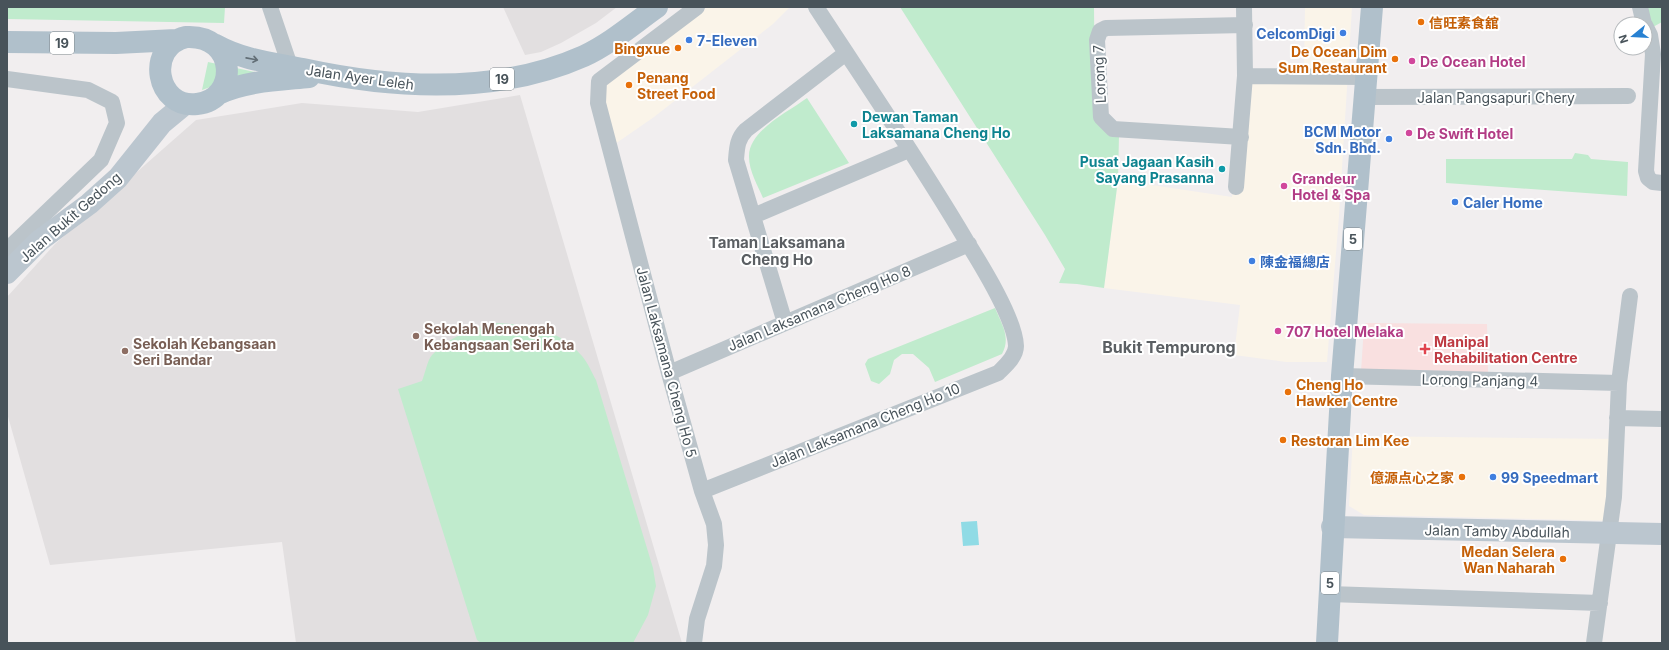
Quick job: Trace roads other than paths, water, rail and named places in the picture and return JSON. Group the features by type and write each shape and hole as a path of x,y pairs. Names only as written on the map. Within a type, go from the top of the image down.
{"main road":[{"name":"Jalan Ayer Leleh","path":"216,45 240,57 330,75 372,81 431,85 474,83 523,75 554,67 584,55 615,38 657,7"},
{"name":"5","path":"1327,643 1332,527 1342,376 1372,7"},
{"path":"163,84 159,69 162,58 176,40 197,37 207,39 216,45 226,63 227,74 224,84 218,94"},
{"name":"19","path":"7,42 116,44 176,40"},
{"path":"116,44 139,54 175,99 185,104 197,104 208,101 228,89 276,80 330,75"}],"street":[{"path":"270,7 290,66"},
{"name":"Jalan Laksamana Cheng Ho 5","path":"694,643 697,619 714,566 716,545 714,524 702,491 669,373 598,103 599,81 697,7"},
{"path":"816,7 939,194 969,244"},
{"path":"1236,187 1245,76 1244,7"},
{"name":"Lorong 7","path":"1241,137 1113,129 1101,117 1097,40 1100,31 1106,28 1245,25"},
{"path":"785,323 736,160 740,136 846,53"},
{"path":"1653,56 1646,171 1648,178 1657,183"},
{"name":"Jalan Pangsapuri Chery","path":"1245,76 1365,87 1628,96"},
{"path":"7,79 88,90 112,102 117,123 101,160 7,250"},
{"path":"162,123 163,84"},
{"name":"Jalan Bukit Gedong","path":"7,273 39,241 89,204 118,178 162,123 185,104"},
{"path":"753,216 909,150"},
{"name":"Jalan Laksamana Cheng Ho 8","path":"669,373 969,244"},
{"name":"Jalan Laksamana Cheng Ho 10","path":"702,491 998,373 1010,361 1016,347 1012,325 984,267 969,244"},
{"path":"1594,643 1614,497 1619,383 1630,296"},
{"name":"Lorong Panjang 4","path":"1342,376 1619,383"},
{"path":"1617,418 1662,419"},
{"name":"Jalan Tamby Abdullah","path":"1332,527 1662,534"},
{"path":"1329,594 1600,603"}],"water":[{"path":"977,521 979,545 963,546 961,522"}],"place":[{"name":"信旺素食舘","path":"1421,22"},
{"name":"CelcomDigi","path":"1343,33"},
{"name":"7-Eleven","path":"689,40"},
{"name":"Bingxue","path":"678,48"},
{"name":"De Ocean Dim Sum Restaurant","path":"1395,59"},
{"name":"De Ocean Hotel","path":"1412,61"},
{"name":"Penang Street Food","path":"629,85"},
{"name":"Dewan Taman Laksamana Cheng Ho","path":"854,124"},
{"name":"De Swift Hotel","path":"1409,133"},
{"name":"BCM Motor Sdn. Bhd.","path":"1389,139"},
{"name":"Pusat Jagaan Kasih Sayang Prasanna","path":"1222,169"},
{"name":"Grandeur Hotel & Spa","path":"1284,186"},
{"name":"Caler Home","path":"1455,202"},
{"name":"陳金福總店","path":"1252,261"},
{"name":"707 Hotel Melaka","path":"1278,331"},
{"name":"Sekolah Menengah Kebangsaan Seri Kota","path":"416,336"},
{"name":"Manipal Rehabilitation Centre","path":"1425,349"},
{"name":"Sekolah Kebangsaan Seri Bandar","path":"125,351"},
{"name":"Cheng Ho Hawker Centre","path":"1288,392"},
{"name":"Restoran Lim Kee","path":"1283,440"},
{"name":"億源点心之家","path":"1462,477"},
{"name":"99 Speedmart","path":"1493,477"},
{"name":"Medan Selera Wan Naharah","path":"1563,559"}],"district":[{"name":"Taman Laksamana Cheng Ho","path":"777,250"},
{"name":"Bukit Tempurong","path":"1169,347"}]}
